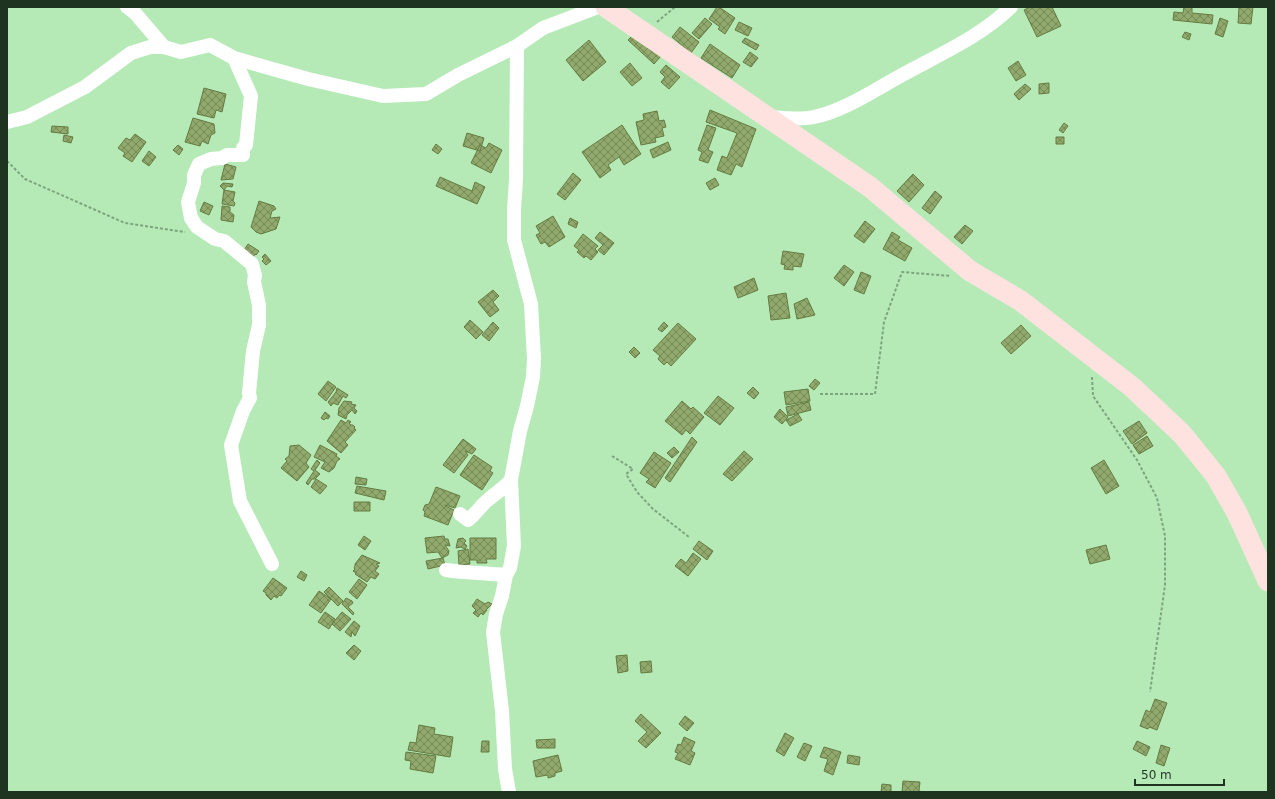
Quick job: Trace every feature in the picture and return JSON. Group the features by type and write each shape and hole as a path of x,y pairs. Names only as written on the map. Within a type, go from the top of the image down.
{"street":[{"path":"127,7 135,13 164,46"},
{"path":"7,122 27,117 85,87 131,53 150,47 164,46 181,52 210,45 234,58 308,79 384,96 426,94 458,75 516,46 543,28 598,7"},
{"path":"606,7 870,187 960,261 970,271 1021,301 1132,387 1176,429 1216,476 1237,513 1268,581"},
{"path":"768,117 798,119 815,117 829,113 965,41 996,21 1012,7"},
{"path":"509,792 505,769 502,711 493,632 496,614 502,596 506,575 510,568 514,546 511,480 520,431 533,377 534,359 531,304 514,240 516,179 516,46"},
{"path":"234,58 251,96 246,145 243,148 243,154 227,155 222,158 211,159 199,164 194,175 194,183 188,202 191,218 197,227 215,239 224,241 248,260 252,264 255,276 254,282 259,305 259,325 254,351 249,393 250,398 243,411 231,445 240,501 272,564"},
{"path":"460,514 468,520 511,480"},
{"path":"446,570 466,573 479,572 506,575"}],"path":[{"path":"644,32 675,7"},
{"path":"7,161 25,179 125,222 182,233 202,231"},
{"path":"820,394 875,394 884,322 902,272 950,276 960,261"},
{"path":"1091,356 1093,396 1137,460 1154,492 1157,498 1165,536 1165,585 1150,692"},
{"path":"612,456 632,468 626,474 637,492 653,508 689,537"}],"building":[{"path":"717,7 735,18 725,34 718,29 720,27 709,19"},
{"path":"1030,7 1052,7 1061,26 1037,37 1024,10"},
{"path":"1184,7 1192,7 1192,13 1213,15 1212,24 1173,20 1174,12 1183,13"},
{"path":"1239,7 1253,7 1251,24 1238,23"},
{"path":"705,18 712,24 699,39 692,33"},
{"path":"1220,18 1228,21 1223,37 1215,34"},
{"path":"739,22 752,28 748,36 735,30"},
{"path":"680,27 699,42 691,53 672,37"},
{"path":"636,32 661,56 654,64 628,40"},
{"path":"1185,32 1191,34 1189,40 1182,37"},
{"path":"745,38 759,45 756,50 742,42"},
{"path":"589,40 606,62 583,81 566,60"},
{"path":"710,44 740,65 732,78 701,58"},
{"path":"750,52 758,58 751,67 743,62"},
{"path":"1018,61 1026,75 1016,81 1008,68"},
{"path":"630,63 642,78 632,86 620,72"},
{"path":"666,65 680,77 669,89 661,82 665,77 660,72"},
{"path":"1049,83 1049,93 1039,94 1039,84"},
{"path":"1025,84 1031,89 1019,100 1014,94"},
{"path":"204,88 226,94 222,112 216,110 214,118 197,114"},
{"path":"710,110 756,129 742,167 736,164 731,175 717,170 722,156 727,158 737,133 706,122"},
{"path":"657,111 659,121 664,120 666,127 662,128 664,136 655,138 656,142 641,145 636,122 644,120 643,114"},
{"path":"193,118 214,124 215,133 211,135 208,144 202,141 200,146 185,142"},
{"path":"1064,123 1068,126 1063,133 1059,130"},
{"path":"622,125 641,154 624,165 619,157 608,165 611,170 600,178 582,152"},
{"path":"707,125 716,128 708,150 713,152 708,163 699,160 702,152 698,150"},
{"path":"52,126 68,127 68,134 51,132"},
{"path":"467,133 484,138 480,151 463,146"},
{"path":"135,134 146,142 132,162 123,156 125,153 118,148 126,138 130,140"},
{"path":"64,135 73,137 71,143 63,141"},
{"path":"1056,137 1064,137 1064,144 1056,144"},
{"path":"668,142 671,150 653,158 650,150"},
{"path":"489,143 502,150 491,173 471,163 480,145 486,148"},
{"path":"436,144 442,149 438,154 432,150"},
{"path":"178,145 183,149 179,155 173,150"},
{"path":"149,151 156,157 149,166 142,161"},
{"path":"225,164 236,167 233,179 221,180"},
{"path":"573,173 581,180 565,200 557,194"},
{"path":"913,174 924,185 909,202 897,191"},
{"path":"440,177 472,191 475,182 485,187 477,204 436,186"},
{"path":"715,178 719,185 710,190 706,183"},
{"path":"223,183 233,184 232,187 227,186 224,190 220,186"},
{"path":"224,190 235,192 233,201 235,203 234,206 222,204"},
{"path":"935,191 942,197 930,214 922,208"},
{"path":"259,201 274,206 276,209 272,211 270,218 280,217 276,229 261,234 256,232 251,227"},
{"path":"204,202 213,206 209,215 200,211"},
{"path":"222,206 230,207 230,212 234,215 233,222 221,220"},
{"path":"553,216 565,237 549,247 545,242 541,244 536,235 540,233 536,226"},
{"path":"570,218 578,222 576,228 568,224"},
{"path":"865,221 875,229 864,243 854,236"},
{"path":"965,225 973,231 962,244 954,237"},
{"path":"600,232 614,243 604,255 598,250 603,245 595,238"},
{"path":"892,232 900,237 898,240 912,248 905,261 883,249"},
{"path":"583,234 598,246 595,249 598,252 591,260 586,256 584,258 577,252 579,250 574,246"},
{"path":"248,244 259,251 252,259 244,250"},
{"path":"783,251 804,254 801,267 793,266 793,270 784,269 785,265 781,264"},
{"path":"265,254 271,261 266,265 262,261 264,259 262,257"},
{"path":"844,265 854,272 844,286 834,278"},
{"path":"861,272 871,276 864,294 854,290"},
{"path":"754,278 758,290 738,298 734,287"},
{"path":"493,290 499,296 493,302 499,310 490,317 478,302"},
{"path":"786,293 790,318 771,320 768,296"},
{"path":"807,298 815,315 797,319 794,304"},
{"path":"470,320 483,332 476,339 464,327"},
{"path":"493,322 499,328 489,341 482,335"},
{"path":"664,322 668,326 662,332 658,329"},
{"path":"678,323 696,339 671,366 667,362 664,365 658,359 660,356 653,350"},
{"path":"1021,325 1031,336 1011,354 1001,343"},
{"path":"634,347 640,353 635,358 629,352"},
{"path":"815,379 820,383 814,390 809,386"},
{"path":"328,381 336,387 326,401 318,394"},
{"path":"753,387 759,393 754,399 747,393"},
{"path":"337,388 348,395 346,398 343,396 338,405 333,403 331,406 328,402 336,392"},
{"path":"808,389 810,401 786,405 784,392"},
{"path":"718,396 734,408 720,425 704,413"},
{"path":"344,401 352,402 351,404 356,405 354,408 357,411 355,414 352,410 347,415 346,419 338,415 339,408"},
{"path":"682,401 691,409 693,407 704,417 690,434 686,430 682,435 665,421"},
{"path":"809,402 811,410 788,416 786,407"},
{"path":"780,409 788,417 782,424 774,417"},
{"path":"325,412 330,416 328,419 326,418 324,420 321,418"},
{"path":"798,414 802,420 790,426 786,420"},
{"path":"341,420 346,423 348,420 351,422 349,423 355,427 354,428 356,430 345,442 348,445 341,453 327,441"},
{"path":"1139,421 1147,433 1132,444 1123,431"},
{"path":"1147,436 1153,446 1139,454 1133,445"},
{"path":"692,437 697,442 670,482 665,478"},
{"path":"463,439 476,449 472,454 465,451 468,455 454,473 443,465"},
{"path":"299,445 311,455 306,463 309,467 297,481 281,468 287,461 285,459 289,456 290,446"},
{"path":"320,445 337,454 336,456 340,459 337,461 334,468 329,472 321,468 325,462 314,457"},
{"path":"674,447 679,452 672,458 667,453"},
{"path":"744,451 753,459 732,481 723,474"},
{"path":"654,452 671,463 655,488 646,482 649,479 640,473"},
{"path":"474,455 492,467 490,471 493,473 482,490 460,475"},
{"path":"317,460 320,463 315,470 320,474 315,479 312,479 308,485 306,483 314,471 311,469"},
{"path":"1104,460 1119,486 1106,494 1091,468"},
{"path":"356,477 367,479 366,485 355,484"},
{"path":"316,479 327,486 320,494 311,487"},
{"path":"357,486 386,491 384,500 355,493"},
{"path":"436,487 460,496 455,508 445,505 454,510 448,525 424,516 425,512 423,510 425,505 429,504"},
{"path":"354,502 370,502 370,511 354,511"},
{"path":"364,536 371,541 365,550 358,545"},
{"path":"444,536 445,539 448,539 450,546 445,545 449,551 448,555 442,558 438,552 427,553 425,538"},
{"path":"463,538 466,541 464,543 467,546 465,549 461,547 456,548 458,539"},
{"path":"470,538 496,538 496,559 486,559 487,563 477,563 477,560 470,560"},
{"path":"699,541 713,551 707,560 693,549"},
{"path":"1106,545 1110,559 1090,564 1086,550"},
{"path":"468,549 470,564 459,565 458,551"},
{"path":"693,553 701,559 688,576 675,566 681,559 686,563"},
{"path":"362,555 380,563 376,564 379,566 375,571 379,574 375,579 371,577 367,582 353,571 355,569 355,564"},
{"path":"443,558 445,565 428,569 426,561"},
{"path":"301,571 307,575 304,581 297,577"},
{"path":"273,578 287,588 281,596 279,595 277,598 274,596 271,600 263,591"},
{"path":"359,579 367,585 357,599 349,592"},
{"path":"329,587 343,601 338,606 324,592"},
{"path":"319,591 331,599 321,613 309,605"},
{"path":"346,598 353,603 348,607 354,613 353,615 342,604"},
{"path":"477,599 485,604 488,602 492,604 483,615 481,613 478,617 473,613 476,610 472,606"},
{"path":"325,612 335,619 329,629 318,622"},
{"path":"342,612 351,619 340,631 332,624"},
{"path":"354,621 360,626 355,636 352,632 351,637 345,632"},
{"path":"354,645 361,651 354,660 346,653"},
{"path":"627,655 628,671 618,673 616,656"},
{"path":"651,661 652,672 641,673 640,662"},
{"path":"1155,699 1167,703 1157,730 1140,726 1146,710 1150,712"},
{"path":"641,714 661,733 646,748 638,741 647,732 635,721"},
{"path":"685,716 694,723 687,731 679,724"},
{"path":"419,725 435,728 434,734 453,737 450,757 408,750 410,742 416,743"},
{"path":"785,733 794,738 784,756 776,751"},
{"path":"684,737 695,742 691,751 695,753 690,765 675,759 678,753 675,752 678,744 681,745"},
{"path":"555,739 555,748 537,748 536,740"},
{"path":"482,741 489,741 489,752 481,752"},
{"path":"1137,741 1150,747 1146,756 1133,749"},
{"path":"804,743 812,746 805,761 797,757"},
{"path":"1161,745 1170,748 1164,766 1156,763"},
{"path":"824,747 841,752 833,775 824,771 828,759 820,757"},
{"path":"406,752 436,756 433,773 410,769 411,761 405,760"},
{"path":"558,755 562,771 555,773 555,776 548,778 548,775 536,777 533,761"},
{"path":"848,755 860,757 859,765 847,763"},
{"path":"903,781 920,782 919,791 923,792 902,792"},
{"path":"882,784 891,785 891,792 881,792"}]}
